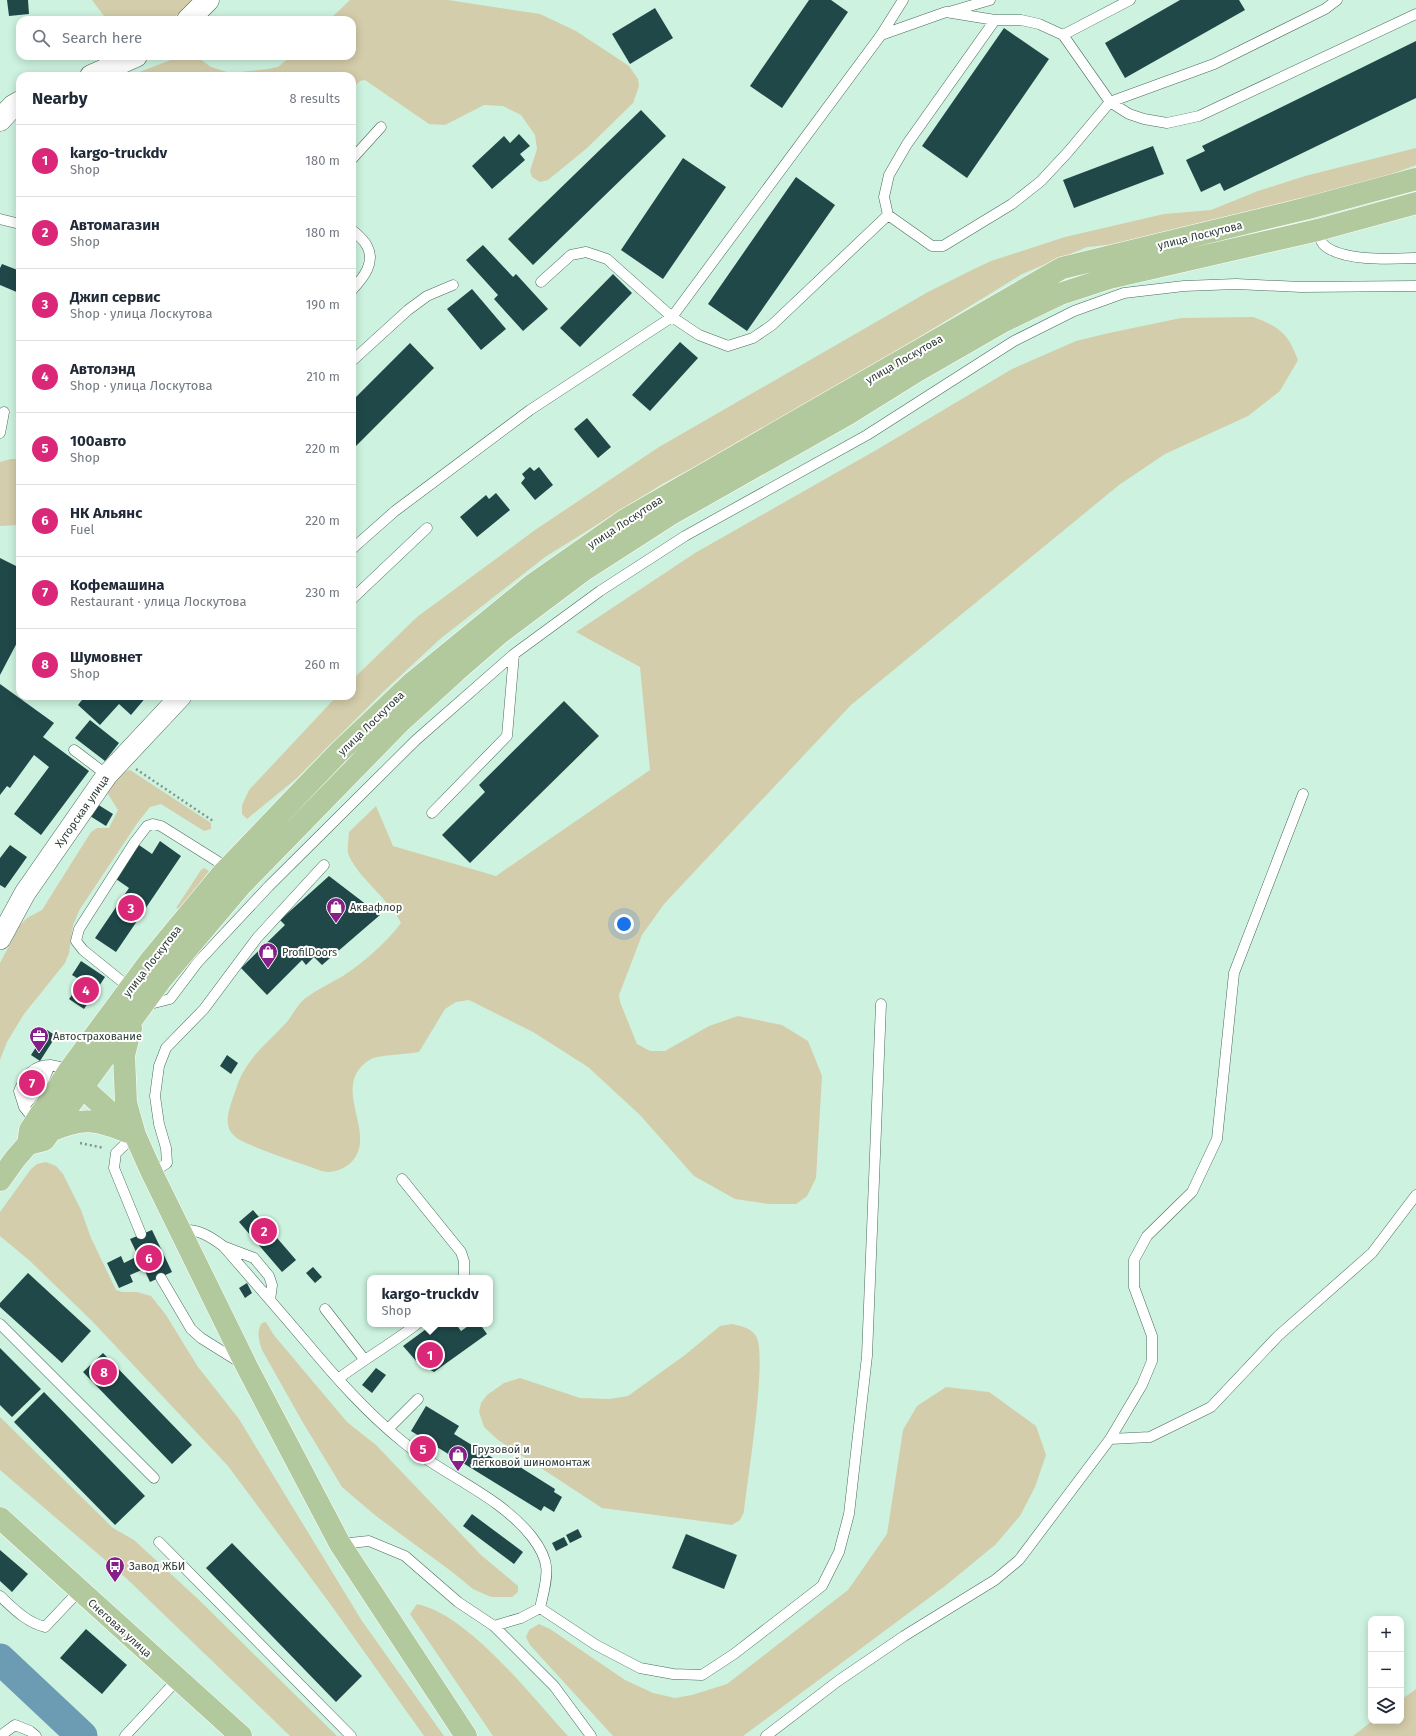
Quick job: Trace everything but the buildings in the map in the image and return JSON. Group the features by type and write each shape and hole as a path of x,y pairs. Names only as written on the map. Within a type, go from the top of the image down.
{"main road":[{"name":"улица Лоскутова","path":"36,1120 83,1088 133,1019 138,994 150,961 228,868 338,753 412,683 526,590 625,520 743,450 1062,268 1304,209 1416,179"},
{"name":"улица Лоскутова","path":"0,1180 22,1152 44,1140 36,1120 61,1071 138,994 175,962 242,884 402,722 500,633 584,570 671,514 848,414 917,371 1004,321 1060,294 1109,278 1318,230 1416,203"},
{"path":"133,1019 124,1055 126,1103 135,1135 152,1173 247,1367 340,1544 466,1736"},
{"path":"61,1071 83,1088 135,1135"},
{"path":"36,1120 72,1122 87,1121 107,1124 135,1135"},
{"name":"Снеговая улица","path":"0,1518 241,1736"}],"street":[{"path":"192,16 208,0"},
{"path":"100,72 127,60"},
{"path":"0,120 16,104"},
{"name":"Хуторская улица","path":"0,939 26,893 107,775 177,700"}],"lane":[{"path":"356,545 394,512 530,410 672,317 881,34 903,0"},
{"path":"881,34 946,12 990,0"},
{"path":"1064,35 1130,0"},
{"path":"995,20 907,144 889,175 884,197 888,215 932,246 943,246 1012,204 1041,181 1068,152 1110,102 1214,64 1325,9 1337,0"},
{"path":"946,12 995,20 1021,20 1039,24 1064,35 1110,102 1128,114 1144,120 1167,123 1199,116 1416,14"},
{"path":"356,155 381,127"},
{"path":"541,282 571,255 586,252 607,259 672,317 699,335 728,346 753,338 772,325 888,215"},
{"path":"0,219 16,223"},
{"path":"1318,230 1323,244 1331,250 1350,256 1378,259 1416,258"},
{"path":"356,235 367,245 370,257 366,274 356,285"},
{"path":"228,868 161,826 153,824 147,826 134,843 78,929 76,941 83,950 138,994 154,1003 170,999 198,962 269,886 416,740 514,654 600,591 685,536 867,435 1014,341 1074,312 1124,293 1184,286 1236,284 1301,287 1416,286"},
{"path":"356,357 408,310 427,296 453,285"},
{"path":"0,433 4,412"},
{"path":"356,595 427,528"},
{"path":"432,813 507,736 514,654"},
{"path":"74,750 107,775"},
{"path":"766,1736 838,1680 904,1636 995,1580 1020,1560 1110,1439 1142,1385 1152,1361 1152,1336 1134,1287 1134,1260 1147,1236 1192,1192 1218,1139 1234,973 1303,794"},
{"path":"152,1173 167,1163 166,1148 159,1124 155,1096 159,1066 166,1048 204,1009 257,938 324,866"},
{"path":"540,1608 596,1645 640,1668 673,1674 702,1675 734,1654 822,1586 839,1552 849,1514 867,1356 881,1004"},
{"path":"36,1120 19,1091 23,1081 33,1069 41,1065 61,1071"},
{"path":"135,1135 116,1153 114,1168 141,1234"},
{"path":"402,1179 461,1252 464,1261 464,1275"},
{"path":"1110,1439 1150,1437 1211,1407 1278,1336 1372,1253 1416,1195"},
{"path":"180,1231 185,1230 209,1235 223,1246 338,1379 388,1429 404,1444 509,1513 532,1537 545,1558 548,1578 540,1608 520,1618 494,1626"},
{"path":"223,1246 254,1258 269,1276 272,1285 270,1300"},
{"path":"161,1278 191,1329 200,1338 247,1367"},
{"path":"325,1309 364,1359"},
{"path":"0,1324 154,1478"},
{"path":"338,1379 364,1359 399,1338 413,1327"},
{"path":"388,1429 418,1399"},
{"path":"340,1544 369,1541 405,1556 458,1602 494,1626 554,1686 591,1736"},
{"path":"159,1542 351,1736"},
{"path":"0,1596 27,1620 45,1627 79,1591"},
{"path":"125,1736 178,1679"},
{"path":"0,1736 15,1725 30,1731 36,1736"}],"path":[{"path":"121,759 213,821"}],"shaded area":[{"path":"92,0 193,0 175,16 104,16"},
{"path":"350,0 448,0 540,14 576,31 629,66 638,79 639,86 633,103 587,148 548,180 540,182 532,177 530,171 537,149 535,135 521,115 503,106 484,105 445,125 429,124 365,80 360,81 356,85 356,72 240,72 278,67 286,60 356,60 356,16 333,16"},
{"path":"171,60 201,60 211,67 227,72 139,72"},
{"path":"1416,148 1416,165 1381,178 1136,242 1087,247 1022,274 783,421 664,483 545,557 440,639 384,691 297,778 247,819 242,814 242,805 249,790 333,700 356,700 356,676 417,617 535,530 659,447 928,292 991,261 1065,237 1164,214 1211,210 1258,191 1305,176"},
{"path":"1253,317 1270,324 1282,332 1291,343 1298,360 1280,391 1248,416 1165,454 1119,485 851,705 664,904 642,935 619,995 620,1002 637,1044 650,1051 665,1051 709,1026 738,1016 782,1025 808,1041 822,1076 816,1178 807,1196 796,1204 769,1204 735,1199 694,1176 640,1115 588,1067 533,1032 469,1000 456,1002 445,1009 419,1052 371,1059 361,1067 355,1077 353,1087 353,1098 360,1131 360,1142 354,1159 345,1167 328,1172 321,1171 257,1148 240,1140 230,1130 228,1117 231,1103 240,1079 256,1053 286,1023 304,1000 359,965 382,945 401,923 389,905 358,870 348,853 349,832 376,806 393,846 496,876 650,770 640,667 576,632 695,553 878,449 1012,369 1076,341 1109,333 1181,318"},
{"path":"16,459 16,525 0,526 0,462"},
{"path":"130,770 211,823 211,829 204,831 161,804 150,807 138,822 80,909 73,925 69,953 65,963 24,1014 7,1042 0,1060 0,963 20,925 27,918 42,910 91,832 97,828 109,828 118,810 107,790 121,772"},
{"path":"204,868 209,871 181,909 176,908 201,870"},
{"path":"46,1162 56,1166 63,1174 81,1210 91,1238 116,1290 122,1292 137,1292 151,1296 166,1315 198,1367 239,1419 362,1621 444,1736 424,1736 331,1605 228,1466 92,1321 30,1261 0,1236 0,1212 31,1169 37,1164"},
{"path":"266,1322 273,1334 347,1422 376,1445 481,1555 518,1586 518,1592 512,1597 491,1597 473,1589 376,1516 342,1487 302,1421 262,1350 259,1340 259,1329 262,1323"},
{"path":"732,1324 748,1329 756,1336 759,1348 760,1367 756,1420 744,1512 740,1520 732,1525 602,1508 498,1440 484,1427 479,1412 481,1403 487,1395 504,1383 520,1378 580,1398 609,1399 628,1396 685,1355 720,1326"},
{"path":"946,1387 989,1392 1036,1426 1046,1455 1035,1487 1020,1516 995,1545 945,1586 743,1736 613,1736 530,1645 526,1637 529,1630 539,1624 550,1629 625,1680 653,1693 675,1698 692,1695 727,1684 848,1590 887,1534 903,1430 917,1406"},
{"path":"0,1417 113,1528 134,1540 198,1599 337,1736 290,1736 125,1577 0,1470"},
{"path":"417,1604 437,1611 478,1640 518,1680 568,1736 493,1736 410,1614"},
{"path":"1416,1689 1416,1736 1353,1736 1368,1724 1404,1724 1404,1698"}],"waterway":[{"path":"0,1659 82,1736"}],"place":[{"name":"Джип сервис","path":"131,908"},
{"name":"Аквафлор","path":"336,924"},
{"name":"ProfilDoors","path":"268,969"},
{"name":"Автолэнд","path":"86,990"},
{"name":"Автострахование","path":"39,1053"},
{"name":"Кофемашина","path":"32,1083"},
{"name":"Автомагазин","path":"264,1231"},
{"name":"НК Альянс","path":"149,1258"},
{"name":"kargo-truckdv","path":"430,1355"},
{"name":"Шумовнет","path":"104,1372"},
{"name":"100авто","path":"423,1449"},
{"name":"Грузовой и легковой шиномонтаж","path":"458,1472"},
{"name":"Завод ЖБИ","path":"115,1583"}]}
